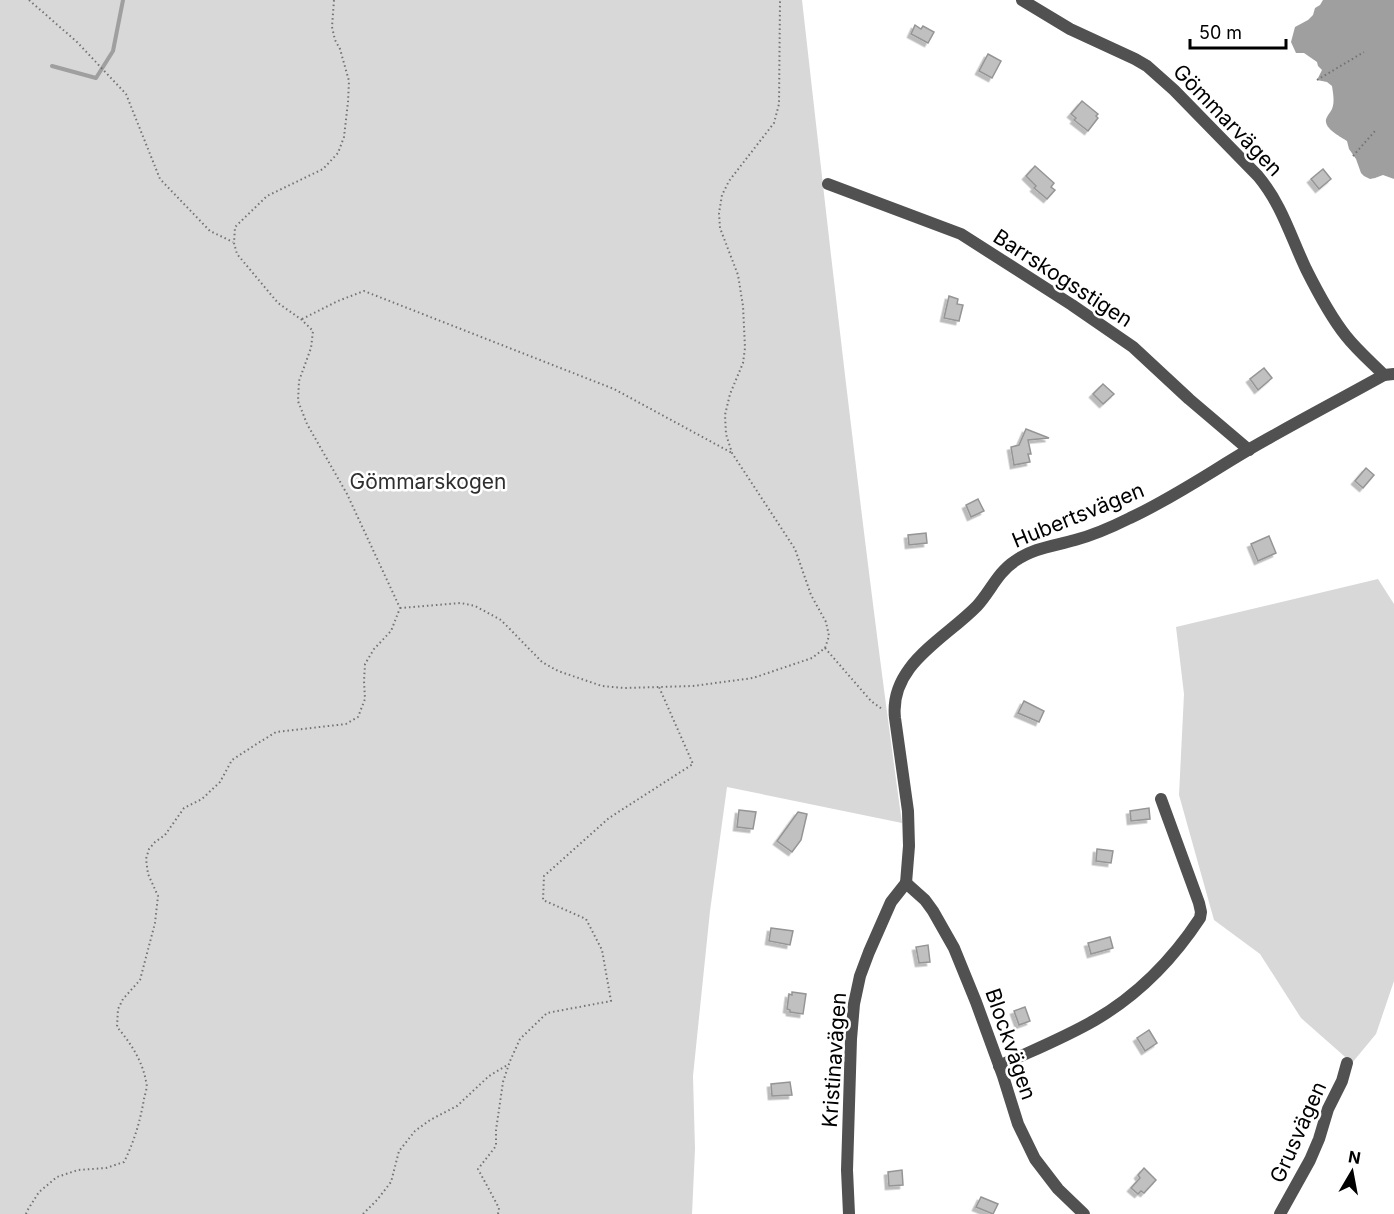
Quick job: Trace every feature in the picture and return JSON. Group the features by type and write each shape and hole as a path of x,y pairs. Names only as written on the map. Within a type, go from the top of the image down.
{"street":[{"name":"Gömmarvägen","path":"1022,0 1070,29 1147,66 1174,90 1258,176 1284,216 1307,270 1336,324 1362,354 1389,374"},
{"name":"Barrskogsstigen","path":"828,184 961,234 1133,347 1249,450"},
{"name":"Hubertsvägen","path":"906,883 908,822 894,705 899,684 918,658 979,604 1013,561 1042,547 1091,535 1131,518 1249,450 1389,374"},
{"path":"999,1066 1096,1019 1140,988 1165,963 1200,918 1199,903 1161,799"},
{"name":"Blockvägen","path":"906,883 933,910 954,948 976,1002 1018,1124 1035,1159 1058,1189 1084,1214"},
{"name":"Kristinavägen","path":"849,1214 847,1170 851,1031 854,1004 860,975 869,952 891,902 906,883"},
{"name":"Grusvägen","path":"1280,1214 1310,1160 1328,1109 1342,1082 1347,1063"}],"path":[{"path":"29,0 77,42 126,94 160,179 210,231 234,243"},
{"path":"26,1214 39,1192 57,1177 78,1170 106,1168 124,1162 132,1145 142,1112 147,1083 140,1060 129,1040 117,1027 118,1009 123,999 140,980 155,923 158,896 148,874 146,860 149,849 165,835 184,808 202,799 220,782 232,760 255,745 276,732 346,724 358,717 365,699 365,664 374,649 391,631 400,608 347,494 307,424 298,401 299,381 311,348 313,331 278,303 237,254 234,243 235,227 267,196 323,169 338,153 344,137 349,81 332,27 334,0"},
{"path":"400,608 461,603 475,606 501,620 542,662 558,671 602,686 624,688 693,686 753,678 812,658 825,648 829,636 826,622 811,595 795,549 732,453 726,434 725,416 730,394 743,363 745,348 743,306 738,275 720,228 719,213 722,195 729,181 774,123 779,104 780,0"},
{"path":"1317,80 1364,52"},
{"path":"1353,156 1375,131"},
{"path":"302,320 338,301 364,291 614,389 732,453"},
{"path":"825,648 871,701 895,718"},
{"path":"498,1214 499,1208 478,1169 496,1146 502,1082 520,1039 547,1013 611,1001 602,950 586,919 543,900 544,876 609,818 693,764 659,687"},
{"path":"363,1214 391,1182 399,1151 415,1131 430,1120 458,1106 489,1076 509,1064"}],"green space":[{"name":"Gömmarskogen","path":"0,0 802,0 862,515 902,823 727,787 710,911 693,1076 695,1149 692,1214 0,1214"},
{"path":"1378,579 1394,604 1394,981 1376,1034 1352,1063 1301,1018 1260,954 1214,920 1179,795 1184,694 1176,627"}],"shaded area":[{"path":"1323,0 1394,0 1394,179 1383,175 1370,179 1361,173 1347,141 1329,128 1326,122 1334,98 1332,86 1327,82 1317,80 1322,70 1317,62 1304,53 1296,53 1291,42 1295,27 1308,20"}],"building":[{"path":"915,25 921,29 923,26 934,32 928,43 911,34"},
{"path":"988,54 1001,61 992,78 979,71"},
{"path":"1082,101 1098,114 1096,116 1098,118 1088,131 1074,120 1076,118 1071,114"},
{"path":"1035,166 1054,183 1051,187 1055,190 1047,199 1034,188 1036,186 1026,176"},
{"path":"1323,169 1331,179 1319,189 1311,179"},
{"path":"949,296 958,299 957,304 963,305 959,321 944,318"},
{"path":"1264,368 1272,378 1258,390 1250,379"},
{"path":"1103,384 1114,394 1103,404 1093,394"},
{"path":"1026,429 1049,438 1028,440 1030,462 1014,465 1011,447 1019,445"},
{"path":"1366,468 1374,475 1363,488 1355,481"},
{"path":"978,499 984,511 971,517 966,505"},
{"path":"926,533 927,543 909,545 908,535"},
{"path":"1269,536 1276,553 1258,561 1251,544"},
{"path":"1024,701 1044,711 1039,722 1018,713"},
{"path":"1149,808 1150,819 1131,821 1130,811"},
{"path":"739,810 756,812 753,829 737,827"},
{"path":"798,812 807,814 801,840 792,852 777,841"},
{"path":"1097,849 1113,851 1111,863 1096,861"},
{"path":"771,928 793,931 790,945 769,941"},
{"path":"1110,937 1113,948 1091,954 1088,943"},
{"path":"928,945 930,962 919,963 916,947"},
{"path":"792,992 806,994 803,1014 790,1012 787,1009 789,994 792,995"},
{"path":"1025,1007 1030,1021 1019,1025 1014,1011"},
{"path":"1149,1030 1157,1043 1145,1051 1137,1038"},
{"path":"790,1082 792,1095 772,1096 771,1084"},
{"path":"1144,1168 1156,1180 1144,1193 1141,1191 1138,1194 1131,1188 1140,1178 1138,1175"},
{"path":"902,1170 903,1185 889,1186 888,1172"},
{"path":"981,1197 998,1204 993,1214 976,1207"}],"waterway":[{"path":"52,66 96,78 113,51 123,0"}]}
